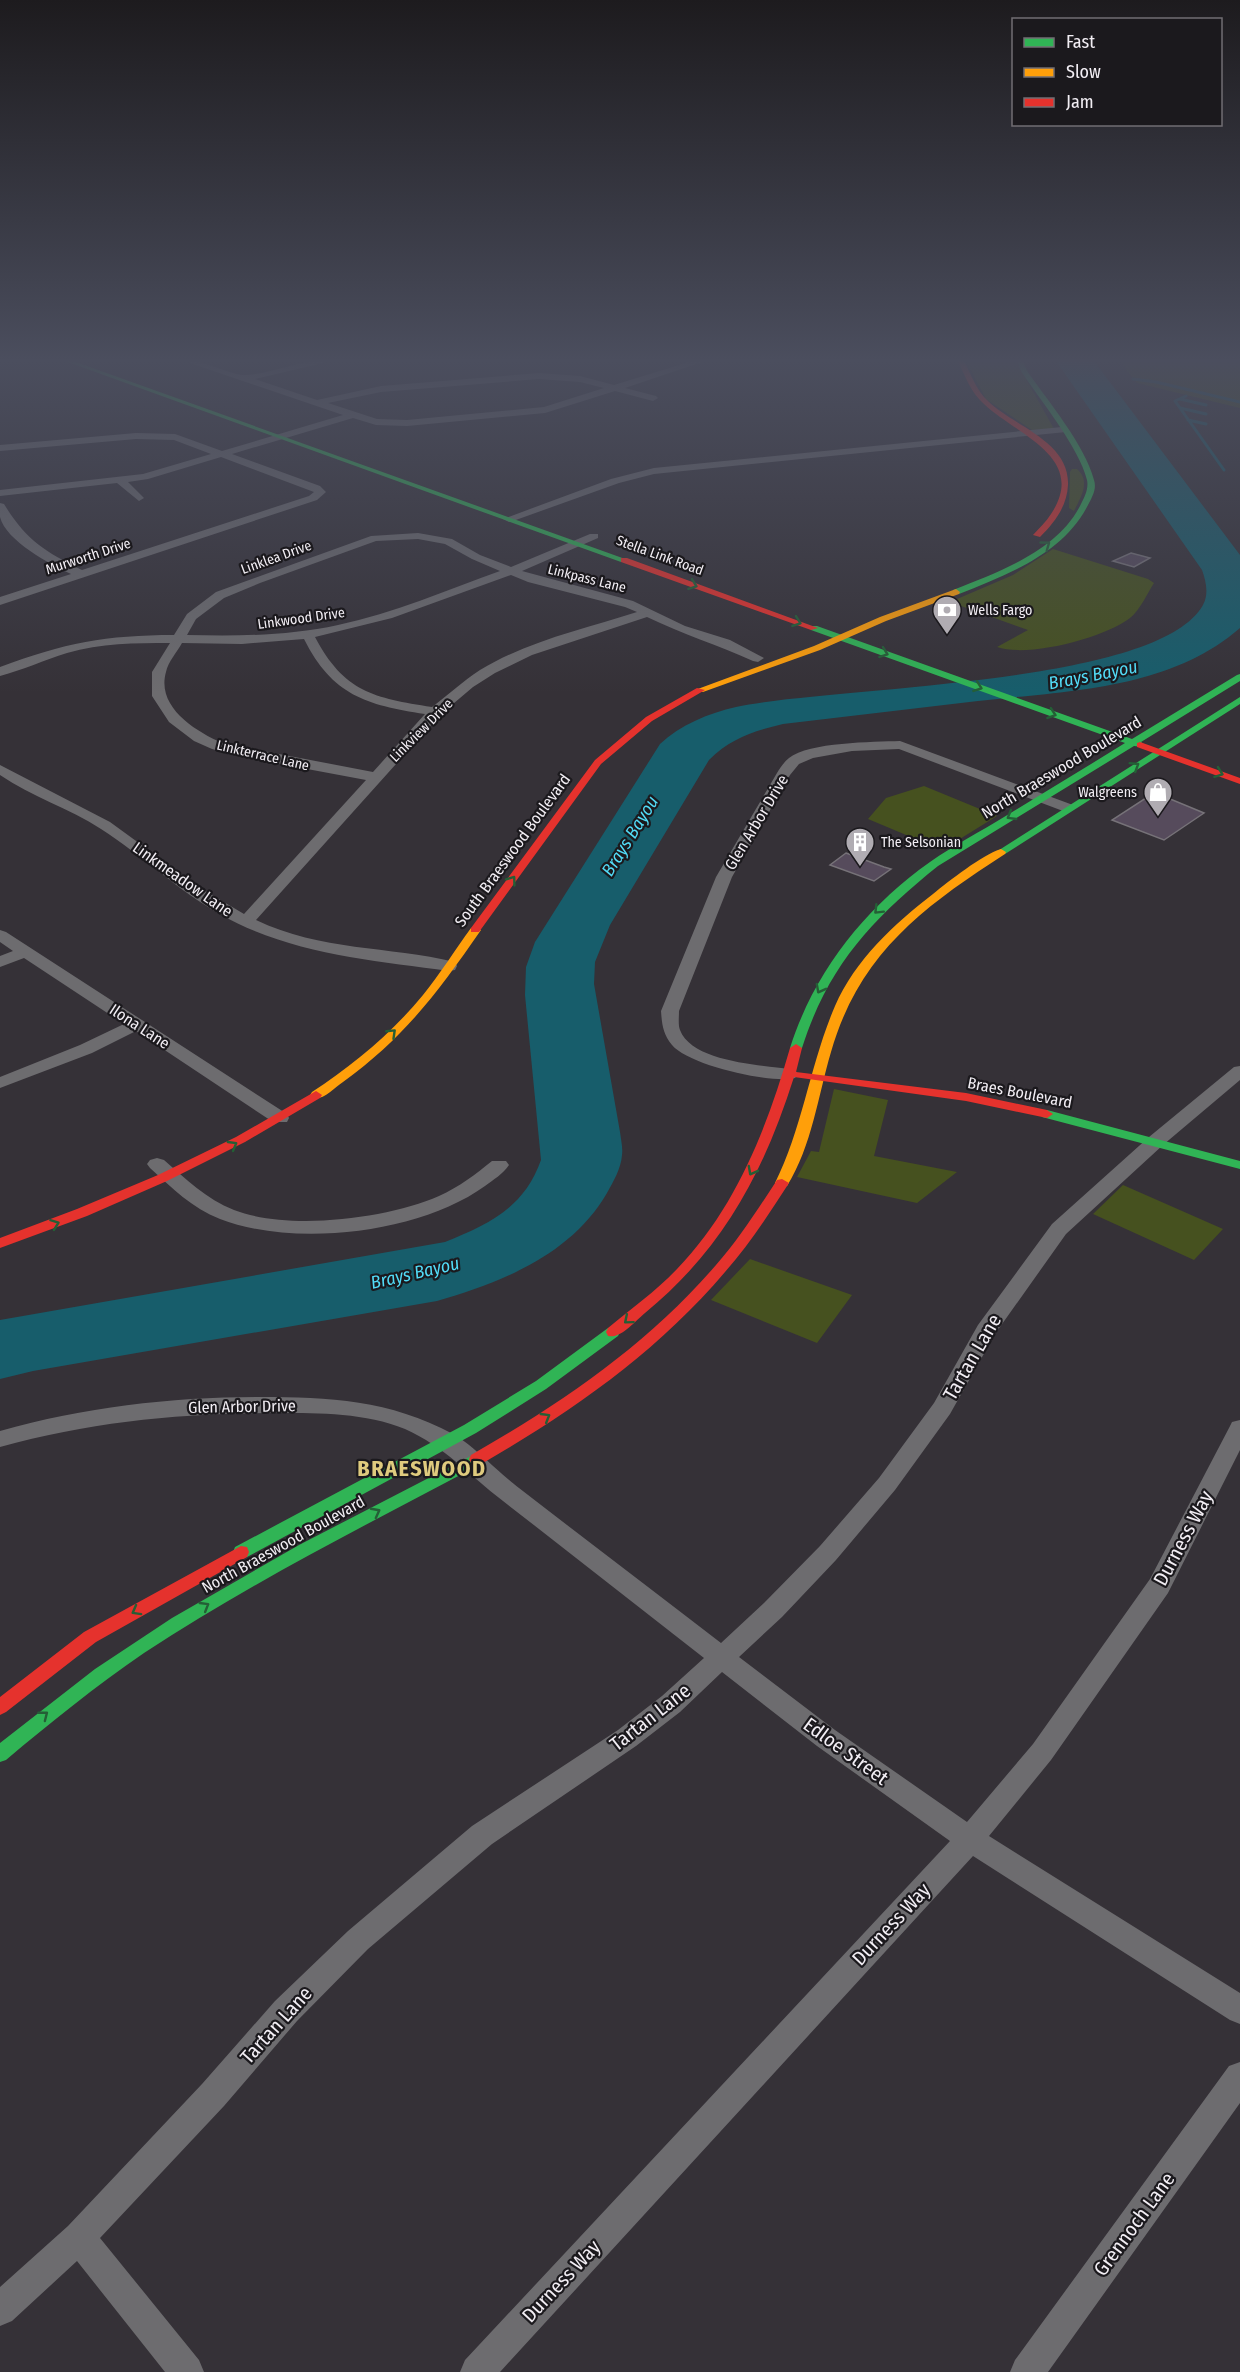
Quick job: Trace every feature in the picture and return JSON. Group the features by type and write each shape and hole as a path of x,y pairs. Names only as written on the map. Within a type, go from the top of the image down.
{"main road":[{"name":"Stella Link Road","path":"377,472 653,570 845,632 951,662"},
{"name":"Stella Link Road","path":"411,472 670,563 845,632 927,669 1240,780"},
{"name":"South Braeswood Boulevard","path":"923,602 1002,561 1041,532 1058,513 1067,485 1063,472"},
{"name":"South Braeswood Boulevard","path":"0,1243 112,1203 161,1167 268,1110 323,1090 384,1041 415,1012 587,775 633,728 664,708 720,682 923,602 984,583 1016,565 1057,537 1079,516 1088,500 1091,488 1087,472"},
{"path":"395,478 438,488 452,486"},
{"path":"1058,513 1079,516"},
{"path":"1002,561 1016,565"},
{"path":"653,570 670,563"},
{"name":"South Braeswood Boulevard","path":"636,712 700,679 845,632"},
{"name":"North Braeswood Boulevard","path":"0,1707 53,1664 104,1629 224,1561 448,1441 536,1390 593,1349 672,1281 706,1242 739,1196 761,1155 789,1074 804,1021 840,955 883,904 908,883 968,842 1240,677"},
{"name":"North Braeswood Boulevard","path":"0,1754 40,1718 128,1653 221,1596 386,1506 472,1463 567,1405 621,1365 699,1294 728,1263 757,1226 781,1186 800,1147 835,1019 850,989 884,940 917,908 948,885 1240,700"},
{"path":"1129,725 1190,747"},
{"path":"851,940 884,940"},
{"name":"Braes Boulevard","path":"789,1074 966,1097 1069,1118 1240,1165"},
{"path":"672,1281 699,1294"}],"street":[{"path":"0,493 122,481 166,472"},
{"name":"Murworth Drive","path":"0,601 313,498 321,492 272,472"},
{"path":"509,519 608,483 651,472"},
{"path":"122,481 139,498"},
{"path":"0,506 8,520 35,549 80,574"},
{"name":"Linkpass Lane","path":"406,531 448,541 476,557 550,584 607,597 681,629 725,643 759,658"},
{"name":"Linklea Drive","path":"177,640 199,609 227,592 366,541 406,531"},
{"name":"Linkwood Drive","path":"0,672 60,651 93,643 127,640 251,640 308,635 382,619 511,571 594,536"},
{"name":"Linkview Drive","path":"246,921 435,712 465,688 501,664 541,648 648,614"},
{"path":"308,635 328,669 346,686 384,700 435,712"},
{"name":"Linkterrace Lane","path":"177,640 159,672 159,696 174,719 185,728 217,746 243,753 375,777"},
{"name":"Glen Arbor Drive","path":"789,1074 737,1066 696,1055 676,1041 668,1024 670,1011 724,877 784,773 794,761 809,754 824,751 876,745 900,746 1068,808"},
{"name":"Linkmeadow Lane","path":"0,769 44,796 72,807 102,824 141,849 227,912 246,921 312,943 449,966"},
{"name":"Ilona Lane","path":"0,935 268,1110"},
{"path":"0,962 26,952"},
{"path":"0,1083 86,1050 137,1024"},
{"name":"Tartan Lane","path":"0,2309 80,2237 213,2095 286,2011 358,1940 482,1835 627,1738 671,1704 773,1610 887,1484 942,1408 986,1330 1059,1229 1156,1141 1240,1071"},
{"path":"161,1167 204,1203 240,1218 261,1223 321,1227 390,1219 422,1210 463,1191 499,1165"},
{"name":"Glen Arbor Drive","path":"0,1439 36,1429 134,1411 182,1407 290,1404 344,1406 410,1422 448,1441 472,1463"},
{"name":"Durness Way","path":"477,2372 970,1839 1042,1752 1159,1586 1240,1428"},
{"name":"Edloe Street","path":"472,1463 721,1659 826,1738 970,1839 1240,2010"},
{"name":"Grennoch Lane","path":"1027,2372 1240,2077"},
{"path":"80,2237 187,2372"}],"green space":[{"path":"1070,472 1079,472 1084,484 1082,495 1074,511 1069,508"},
{"path":"1053,549 1148,579 1154,583 1137,611 1130,618 1103,633 1065,644 1027,650 997,647 1028,630 950,602 1013,575"},
{"path":"924,786 997,816 942,850 868,819 886,798"},
{"path":"834,1089 888,1100 874,1156 957,1172 917,1203 797,1177 811,1151 819,1152"},
{"path":"1123,1185 1223,1229 1194,1260 1093,1214"},
{"path":"750,1259 852,1295 817,1343 711,1300"}],"water":[{"name":"Brays Bayou","path":"1133,472 1177,472 1240,555 1240,628 1212,649 1149,676 1081,690 783,724 743,736 717,752 709,760 610,925 595,962 594,984 622,1155 614,1180 592,1215 555,1249 510,1275 437,1301 33,1371 0,1379 0,1320 445,1242 490,1221 515,1202 534,1177 541,1160 525,995 526,967 535,942 660,744 668,737 705,716 736,707 781,700 987,679 1060,668 1124,653 1174,632 1203,605 1206,588 1202,570"}],"building":[{"path":"1131,553 1150,558 1134,567 1113,561"},
{"name":"Walgreens","path":"1149,796 1163,796 1204,813 1164,840 1112,820"},
{"name":"The Selsonian","path":"846,853 891,869 874,881 830,865"}],"traffic: fast":[{"path":"377,472 624,560"},
{"path":"956,592 993,577 1032,557 1066,531 1078,516 1088,497 1091,481 1088,472"},
{"path":"814,628 1140,745"},
{"path":"796,1048 817,993 832,968 869,923 911,882 934,864 1240,677"},
{"path":"1001,852 1240,700"},
{"path":"1047,1114 1240,1165"},
{"path":"241,1552 470,1429 541,1385 613,1332"},
{"path":"0,1754 102,1674 178,1623 304,1550 477,1459"}],"traffic: slow":[{"path":"700,690 817,648 883,619 956,592"},
{"path":"782,1183 798,1148 830,1035 857,977 898,928 922,907 1001,852"},
{"path":"316,1095 372,1054 410,1018 475,930"}],"traffic: jam":[{"path":"1037,535 1054,516 1060,505 1064,493 1063,472"},
{"path":"624,560 814,628"},
{"path":"475,930 598,762 649,719 700,690"},
{"path":"1140,745 1240,781"},
{"path":"613,1332 683,1271 711,1238 728,1213 743,1188 768,1133 796,1048"},
{"path":"799,1075 966,1097 1047,1114"},
{"path":"0,1243 123,1196 202,1160 316,1095"},
{"path":"477,1459 566,1405 649,1342 722,1268 754,1227 782,1183"},
{"path":"0,1707 90,1637 241,1552"}],"place":[{"name":"Wells Fargo","path":"947,636"},
{"name":"Walgreens","path":"1158,818"},
{"name":"The Selsonian","path":"860,868"}],"district":[{"name":"BRAESWOOD","path":"422,1468"}]}
